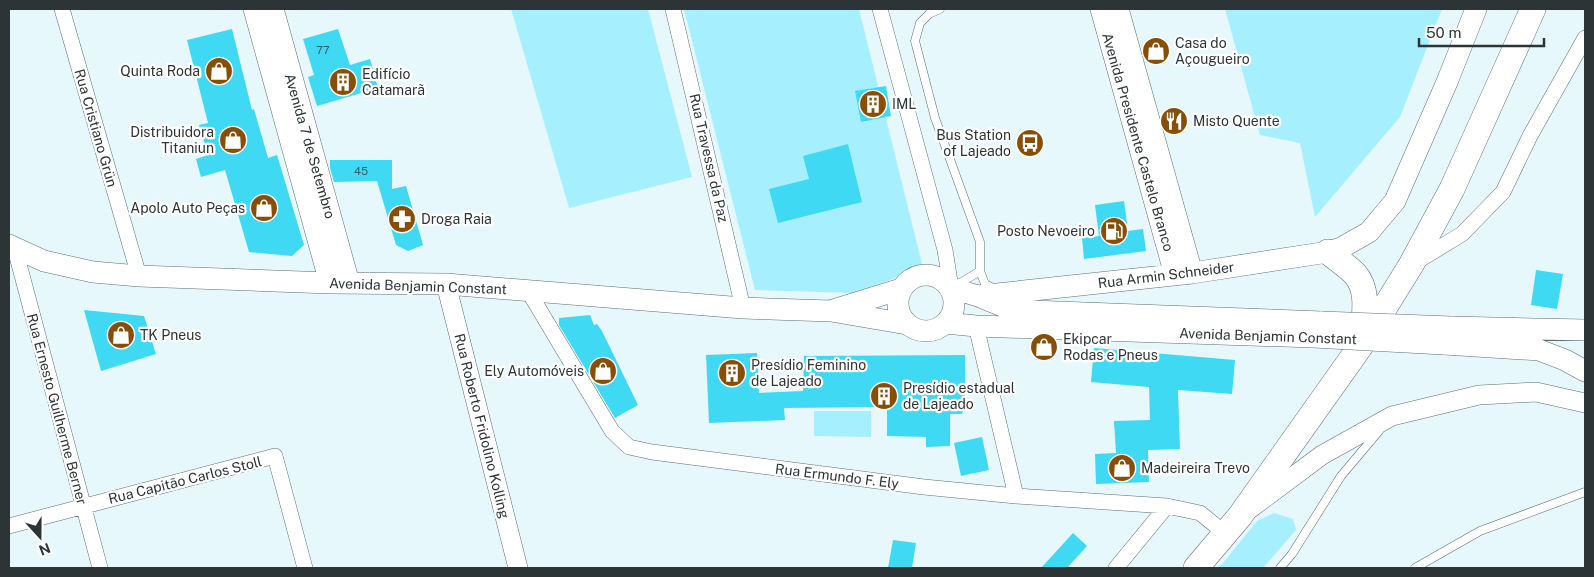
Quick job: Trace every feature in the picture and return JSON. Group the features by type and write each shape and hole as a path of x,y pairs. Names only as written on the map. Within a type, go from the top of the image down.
{"highway":[{"path":"1196,568 1233,525 1362,344 1411,265 1452,189 1533,9"},
{"path":"1328,252 1356,275 1366,296 1362,344"}],"main road":[{"name":"Avenida 7 de Setembro","path":"254,9 284,84 339,283"},
{"name":"Avenida 7 de Setembro","path":"272,9 284,84"},
{"name":"Avenida Presidente Castelo Branco","path":"1101,9 1184,274"},
{"name":"Avenida Presidente Castelo Branco","path":"1118,9 1184,274"},
{"name":"Rua Armin Schneider","path":"978,296 1184,274 1328,252 1341,248 1369,232 1395,201 1476,9"},
{"name":"Avenida Benjamin Constant","path":"12,247 52,263 93,272 139,276 339,283 446,284 527,289 744,308 831,311 907,324"},
{"path":"920,275 932,275 943,280 951,288 954,310 946,323 937,329 927,331 916,330 907,324 898,311 898,296 901,289 909,280 920,275"},
{"name":"Avenida Benjamin Constant","path":"951,288 978,296 1005,308 1031,311 1447,335 1585,330"},
{"name":"Avenida Benjamin Constant","path":"831,311 901,289"},
{"name":"Avenida Benjamin Constant","path":"946,323 976,326 1317,329"},
{"name":"Avenida Benjamin Constant","path":"1447,335 1539,350 1566,360 1585,371"}],"street":[{"name":"Rua Cristiano Grün","path":"62,9 139,276"},
{"name":"Rua Travessa da Paz","path":"673,9 744,308"},
{"path":"880,9 945,250 951,288"},
{"path":"1411,265 1462,234 1503,192 1530,136 1585,38"},
{"name":"Rua Ernesto Guilherme Berner","path":"12,247 100,568"},
{"name":"Rua Roberto Fridolino Kolling","path":"446,284 518,568"},
{"name":"Rua Ermundo F. Ely","path":"527,289 612,431 629,447 652,452 924,487 1016,496 1167,506 1200,513 1233,525"},
{"path":"976,326 1016,496"},
{"path":"1560,396 1585,390"},
{"path":"1233,525 1322,455 1392,416 1480,395 1536,392 1585,403"},
{"name":"Rua Capitão Carlos Stoll","path":"9,526 275,456 305,568"},
{"path":"1116,568 1167,506"}],"lane":[{"path":"940,9 929,14 920,23 915,41 935,118 980,242 980,271 985,284 1004,293"},
{"path":"951,288 980,271"},
{"path":"1280,568 1292,554 1341,476 1392,416"},
{"path":"1417,568 1480,532 1585,492"}],"shaded area":[{"path":"511,9 648,9 692,177 569,208"},
{"path":"684,9 859,9 923,268 854,293 755,290"},
{"path":"1225,9 1442,9 1400,117 1315,217 1300,143 1260,135"},
{"path":"814,411 871,411 871,437 814,436"},
{"path":"1274,513 1293,519 1296,530 1263,568 1219,568 1257,521"}],"building":[{"path":"232,29 252,110 254,109 268,158 277,155 304,245 292,256 249,252 225,170 201,177 196,159 208,155 199,125 208,123 187,40"},
{"path":"338,29 350,65 370,59 378,88 317,106 308,77 314,75 303,39"},
{"name":"IML","path":"886,86 891,116 861,122 855,91"},
{"path":"848,144 862,202 778,223 769,189 809,179 803,156"},
{"path":"330,160 392,160 392,189 406,186 423,245 408,251 396,245 377,181 334,182"},
{"path":"1124,201 1128,231 1143,229 1146,251 1084,259 1082,238 1099,236 1095,205"},
{"path":"1536,270 1563,274 1557,309 1531,305"},
{"name":"TK Pneus","path":"84,310 144,316 156,354 101,371"},
{"name":"Ely Automóveis","path":"590,315 594,325 597,324 602,331 638,405 615,418 559,325 559,318"},
{"path":"1094,348 1235,360 1232,394 1178,390 1180,449 1148,450 1149,482 1096,484 1095,454 1116,453 1114,421 1150,420 1149,387 1091,382"},
{"path":"757,353 759,393 803,391 804,356 965,355 965,406 962,414 950,414 950,446 926,447 926,437 887,436 887,407 784,408 785,420 709,423 706,355"},
{"path":"982,437 989,470 961,476 954,443"},
{"path":"1073,533 1087,546 1067,568 1041,568"},
{"path":"893,540 916,543 912,568 888,568"}],"place":[{"name":"Casa do Açougueiro","path":"1156,51"},
{"name":"Quinta Roda","path":"219,71"},
{"name":"Edifício Catamarã","path":"343,82"},
{"name":"IML","path":"873,104"},
{"name":"Misto Quente","path":"1174,121"},
{"name":"Distribuidora Titaniun","path":"233,140"},
{"name":"Bus Station of Lajeado","path":"1030,143"},
{"name":"Apolo Auto Peças","path":"264,208"},
{"name":"Droga Raia","path":"402,219"},
{"name":"Posto Nevoeiro","path":"1114,231"},
{"name":"TK Pneus","path":"121,335"},
{"name":"Ekipcar Rodas e Pneus","path":"1044,347"},
{"name":"Ely Automóveis","path":"603,371"},
{"name":"Presídio Feminino de Lajeado","path":"732,373"},
{"name":"Presídio estadual de Lajeado","path":"884,396"},
{"name":"Madeireira Trevo","path":"1122,468"}]}
